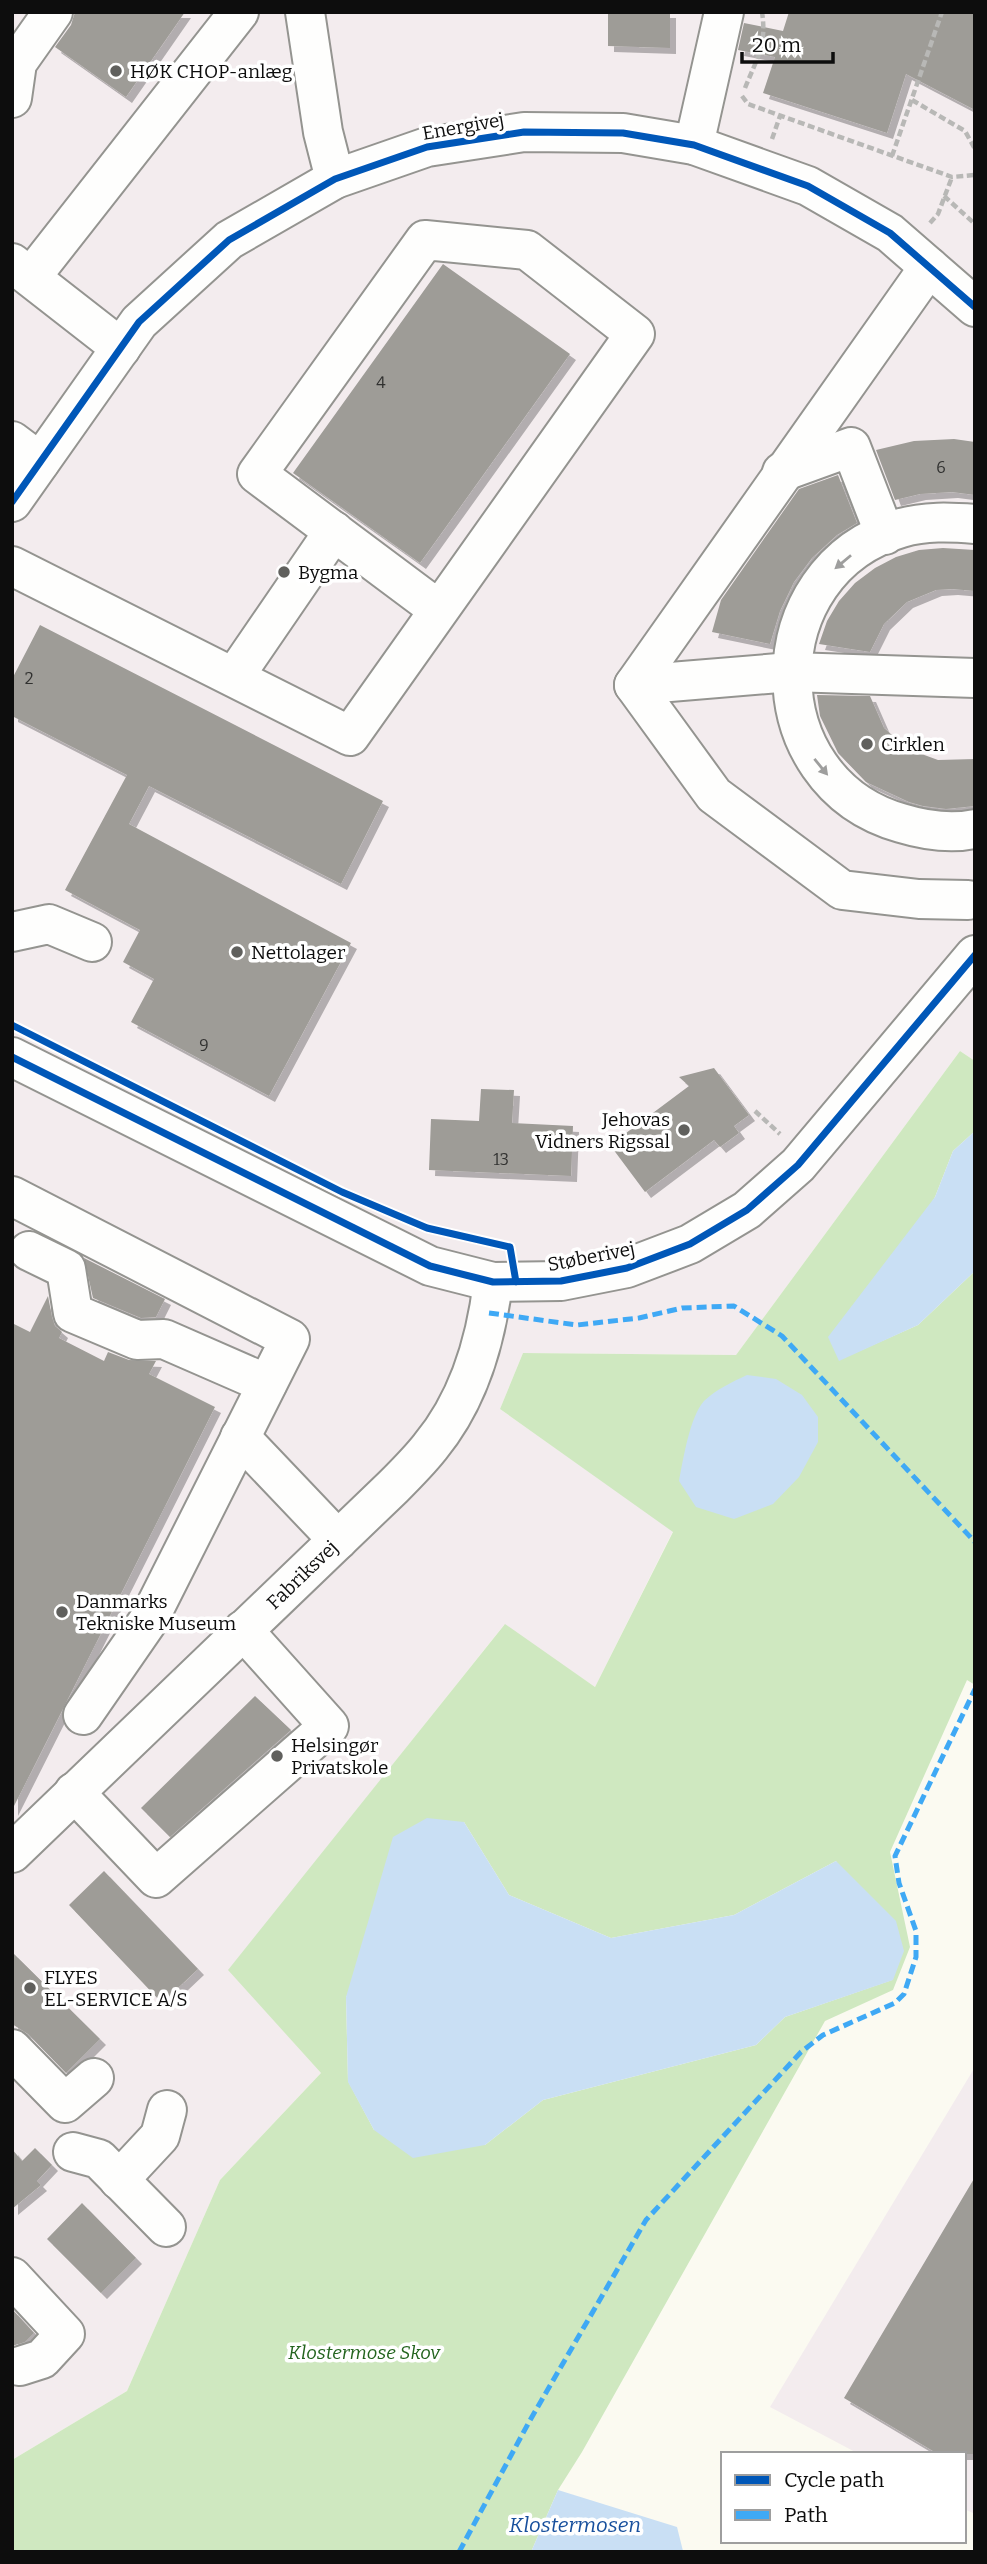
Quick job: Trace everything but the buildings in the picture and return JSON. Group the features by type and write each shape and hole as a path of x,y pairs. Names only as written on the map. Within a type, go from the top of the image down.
{"street":[{"path":"14,74 53,12"},
{"path":"121,348 22,270 239,12"},
{"path":"305,12 323,132 335,179"},
{"path":"694,145 724,12"},
{"name":"Energivej","path":"12,502 26,452 121,348 139,322 229,240 335,179 427,147 524,132 622,133 694,145 808,186 890,233 975,307"},
{"path":"12,566 350,736 635,334 527,250 425,240 257,474 439,610"},
{"path":"634,685 782,472 918,258"},
{"path":"782,472 851,447 886,535"},
{"path":"975,524 937,522 900,528 864,544 835,568 812,599 797,634 791,672 796,717 814,759 844,793 881,818 925,830 975,829"},
{"path":"234,677 334,531"},
{"path":"634,685 791,672 975,678"},
{"path":"634,685 713,796 842,890 919,899 968,900"},
{"path":"12,932 49,924 92,942"},
{"name":"Støberivej","path":"12,1057 430,1266 493,1282 561,1281 627,1268 690,1244 747,1210 798,1165 975,955"},
{"path":"12,1196 290,1339 148,1621 83,1715"},
{"path":"29,1251 66,1269 73,1313 137,1340 164,1339 267,1384"},
{"name":"Fabriksvej","path":"12,1853 393,1487 431,1446 455,1410 476,1366 489,1313 493,1282"},
{"path":"240,1437 338,1540"},
{"path":"74,1792 156,1878 329,1726 243,1630"},
{"path":"12,2049 65,2103 94,2078"},
{"path":"119,2180 160,2136 167,2110"},
{"path":"73,2152 99,2159 166,2227"},
{"path":"12,2277 65,2334 42,2360 20,2366"}],"path":[{"path":"762,12 765,31 761,54 742,98 748,104 952,177 975,176"},
{"path":"892,156 943,12"},
{"path":"912,100 965,131 975,149"},
{"path":"776,128 780,116"},
{"path":"918,258 952,177"},
{"path":"944,197 975,224"}],"shaded area":[{"path":"12,12 975,12 975,1061 960,1051 736,1355 523,1353 500,1409 673,1531 595,1687 504,1625 229,1970 321,2073 220,2180 127,2391 12,2460"},
{"path":"975,2067 975,2514 966,2510 966,2452 855,2452 770,2407"}],"green space":[{"name":"Klostermose Skov","path":"960,1051 975,1061 975,1131 953,1151 935,1197 839,1360 918,1325 975,1271 975,1685 967,1680 890,1852 910,1947 893,1990 825,2021 558,2490 531,2552 12,2552 12,2460 127,2391 220,2180 321,2073 228,1970 505,1624 595,1687 673,1532 500,1409 523,1353 736,1355","holes":["464,1822 509,1895 611,1938 734,1915 836,1861 892,1980 785,2017 756,2045 543,2100 485,2145 374,2130 348,2081 346,1997"]}],"water":[{"path":"975,1131 975,1271 918,1325 839,1361 828,1337 935,1197 953,1151"},
{"path":"747,1375 776,1379 802,1395 818,1417 818,1442 799,1477 773,1504 734,1519 696,1507 679,1481 688,1439 699,1408 714,1393"},
{"path":"427,1818 464,1822 509,1895 611,1938 734,1915 836,1861 896,1921 904,1951 893,1980 785,2017 756,2045 543,2100 485,2145 413,2158 374,2130 348,2082 346,1997 393,1837"},
{"name":"Klostermosen","path":"558,2490 677,2527 683,2551 531,2552"}],"marked path":[{"path":"489,1313 577,1325 639,1318 682,1308 734,1306 782,1336 975,1542"},
{"path":"459,2552 529,2422 646,2220 801,2052 823,2035 895,2003 904,1994 916,1957 916,1931 899,1883 895,1856 975,1689"}],"cycle path":[{"path":"12,502 139,322 229,240 335,179 427,147 524,132 623,133 694,145 808,186 890,233 975,307"},
{"path":"12,1057 430,1266 493,1282 561,1281 627,1268 690,1244 747,1210 798,1165 975,955"},
{"path":"12,1025 342,1192 427,1228 510,1247 516,1282"}],"place":[{"name":"HØK CHOP-anlæg","path":"116,71"},
{"name":"Bygma","path":"284,572"},
{"name":"Cirklen","path":"867,744"},
{"name":"Nettolager","path":"237,952"},
{"name":"Jehovas Vidners Rigssal","path":"684,1130"},
{"name":"Danmarks Tekniske Museum","path":"62,1612"},
{"name":"Helsingør Privatskole","path":"277,1756"},
{"name":"FLYES EL-SERVICE A/S","path":"30,1988"}]}
